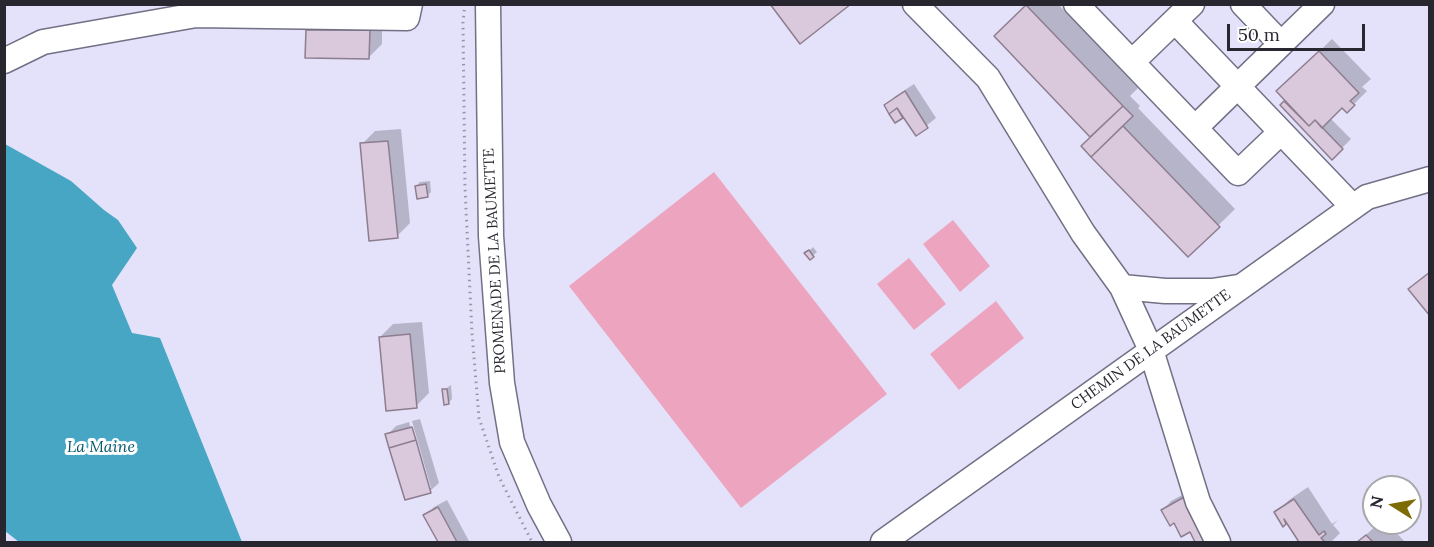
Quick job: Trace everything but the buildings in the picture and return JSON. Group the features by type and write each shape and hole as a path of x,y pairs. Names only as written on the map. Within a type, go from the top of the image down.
{"street":[{"name":"PROMENADE DE LA BAUMETTE","path":"488,4 491,236 502,383 512,442 539,506 559,543"},
{"path":"915,4 988,78 1083,233 1122,287 1151,350 1198,502 1218,543"},
{"path":"1076,4 1238,173 1281,132"},
{"path":"1244,4 1281,44"},
{"path":"1195,128 1322,4"},
{"path":"4,61 43,42 196,15 408,11"},
{"path":"1132,62 1183,13 1238,86 1353,207"},
{"name":"CHEMIN DE LA BAUMETTE","path":"883,543 1367,197 1430,179"},
{"path":"1122,287 1165,291 1212,291 1241,287"}],"shaded area":[{"path":"714,172 887,394 741,508 569,286"},
{"path":"953,220 990,266 960,292 923,244"},
{"path":"909,258 946,304 914,330 877,284"},
{"path":"996,301 1024,338 959,390 930,354"}],"water":[{"name":"La Maine","path":"5,144 71,181 118,220 137,248 112,285 132,333 160,338 242,542 19,542 5,531"}]}
